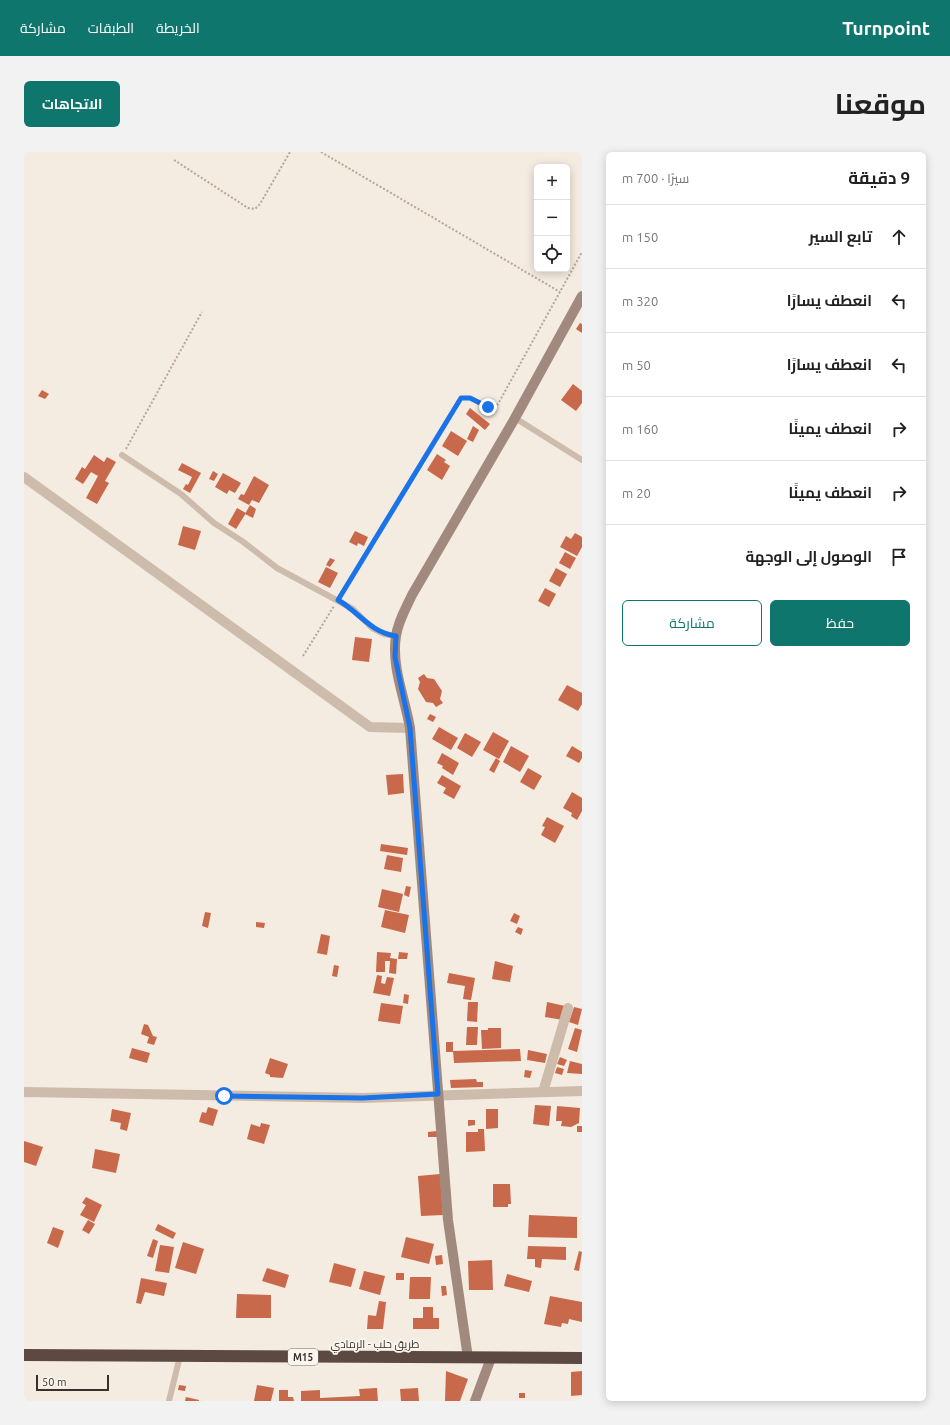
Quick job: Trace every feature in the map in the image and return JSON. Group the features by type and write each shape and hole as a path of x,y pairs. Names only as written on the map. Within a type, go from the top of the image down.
{"highway":[{"name":"طريق حلب - الرمادي","path":"24,1355 582,1358"}],"street":[{"path":"468,1358 448,1220 410,728 395,657 396,636 402,616 412,595 515,418 582,296"},
{"path":"24,476 370,727 410,728"},
{"path":"543,1092 568,1008"},
{"path":"24,1092 363,1098 438,1094 582,1091"},
{"path":"475,1401 490,1358"}],"lane":[{"path":"515,418 582,460"},
{"path":"122,455 181,494 214,523 242,541 277,568 353,609 372,628 384,634 396,636"},
{"path":"169,1401 180,1356"}],"path":[{"path":"174,160 248,208 255,209 260,204 290,152"},
{"path":"321,152 560,292"},
{"path":"303,656 461,398 470,398 488,407 494,408 498,404 582,252"},
{"path":"122,455 202,312"}],"building":[{"path":"580,323 582,324 582,333 576,329"},
{"path":"573,384 582,391 582,403 576,411 561,400"},
{"path":"42,390 49,394 45,399 38,396"},
{"path":"470,408 490,424 485,430 466,414"},
{"path":"473,426 479,430 473,442 467,439"},
{"path":"451,431 467,441 458,456 442,446"},
{"path":"437,454 446,460 444,462 450,466 442,480 427,470"},
{"path":"94,455 104,462 107,457 116,462 105,481 109,483 97,504 86,498 98,476 91,472 83,484 75,479 82,467 85,469"},
{"path":"182,463 201,473 190,493 183,489 186,484 188,485 192,477 178,470"},
{"path":"213,471 218,474 214,481 209,479"},
{"path":"223,473 241,483 235,493 229,490 227,494 215,487"},
{"path":"254,476 269,485 259,503 252,500 249,505 238,499 241,494 244,495"},
{"path":"250,505 256,509 253,518 245,514"},
{"path":"237,508 246,513 236,529 228,524"},
{"path":"183,526 201,531 195,550 178,545"},
{"path":"355,531 368,537 364,546 358,543 357,546 349,542"},
{"path":"575,533 582,537 582,547 577,556 560,547 566,536 571,539"},
{"path":"565,552 576,558 570,569 559,563"},
{"path":"330,558 335,560 330,567 326,565"},
{"path":"326,567 338,573 330,588 318,582"},
{"path":"556,568 567,574 560,587 549,581"},
{"path":"545,588 556,594 549,607 538,601"},
{"path":"355,637 372,639 369,662 352,660"},
{"path":"424,674 427,678 434,679 442,691 440,699 443,703 436,707 433,703 426,702 418,689 420,682 418,678"},
{"path":"567,685 582,693 582,704 578,711 558,700"},
{"path":"430,714 436,717 433,722 427,719"},
{"path":"439,727 458,738 451,750 432,739"},
{"path":"493,732 509,741 499,759 483,750"},
{"path":"465,733 481,742 472,757 457,748"},
{"path":"511,746 529,756 520,772 503,762"},
{"path":"572,746 582,752 582,758 579,763 566,756"},
{"path":"442,753 459,763 453,775 437,763"},
{"path":"496,758 500,761 494,773 489,770"},
{"path":"528,768 542,776 534,790 520,782"},
{"path":"403,774 404,793 388,795 386,775"},
{"path":"442,775 461,786 454,799 443,793 446,788 437,783"},
{"path":"572,792 582,798 582,811 577,820 571,816 572,813 563,808"},
{"path":"547,817 564,826 555,843 541,835 545,827 542,826"},
{"path":"381,844 408,848 407,855 380,851"},
{"path":"387,855 403,858 401,872 384,869"},
{"path":"406,886 411,887 409,897 404,895"},
{"path":"382,889 403,894 399,912 378,907"},
{"path":"385,910 409,915 405,933 381,927"},
{"path":"205,912 211,913 208,928 202,926"},
{"path":"514,913 520,916 517,924 510,921"},
{"path":"256,922 265,923 264,928 256,927"},
{"path":"518,927 523,929 521,935 515,932"},
{"path":"321,934 330,936 327,955 317,953"},
{"path":"377,952 391,953 390,958 397,959 396,974 389,973 390,961 385,961 385,972 376,972"},
{"path":"399,952 408,953 407,959 398,959"},
{"path":"495,961 513,966 510,982 492,979"},
{"path":"334,965 339,966 337,977 332,976"},
{"path":"449,973 475,978 471,1000 463,999 465,986 447,983"},
{"path":"377,975 382,976 381,983 385,984 387,977 394,978 390,996 373,993"},
{"path":"404,994 409,995 408,1004 403,1003"},
{"path":"468,1002 478,1002 477,1022 467,1021"},
{"path":"547,1002 565,1006 563,1020 545,1017"},
{"path":"381,1003 403,1006 400,1024 378,1021"},
{"path":"574,1007 582,1009 578,1025 569,1022"},
{"path":"144,1024 148,1025 153,1036 157,1037 154,1045 147,1043 149,1037 141,1034"},
{"path":"467,1027 478,1027 477,1045 466,1045"},
{"path":"488,1028 501,1028 501,1048 482,1049 481,1030 488,1030"},
{"path":"575,1028 582,1030 577,1052 568,1049"},
{"path":"446,1042 453,1042 453,1052 446,1052"},
{"path":"132,1048 150,1053 147,1063 129,1058"},
{"path":"520,1049 521,1061 454,1063 453,1051"},
{"path":"528,1050 547,1054 545,1063 527,1060"},
{"path":"560,1057 567,1060 564,1066 557,1064"},
{"path":"270,1058 288,1064 283,1078 270,1077 270,1075 265,1073"},
{"path":"570,1061 582,1064 582,1074 567,1073"},
{"path":"557,1067 564,1069 562,1075 555,1073"},
{"path":"525,1070 532,1071 530,1078 524,1077"},
{"path":"476,1079 477,1082 483,1082 483,1087 451,1088 450,1080"},
{"path":"535,1105 551,1106 549,1126 533,1124"},
{"path":"557,1106 580,1108 579,1123 571,1127 561,1126 562,1121 556,1121"},
{"path":"208,1107 218,1110 213,1126 199,1122 202,1112 206,1113"},
{"path":"112,1109 131,1113 127,1131 120,1129 121,1123 110,1121"},
{"path":"486,1109 498,1109 498,1128 486,1129"},
{"path":"468,1120 475,1120 475,1125 468,1126"},
{"path":"261,1123 270,1125 264,1144 247,1139 251,1124 260,1127"},
{"path":"577,1126 582,1126 582,1132 577,1132"},
{"path":"478,1129 484,1129 485,1151 466,1152 466,1132 478,1132"},
{"path":"437,1131 437,1137 428,1137 428,1132"},
{"path":"24,1141 43,1147 36,1166 24,1162"},
{"path":"95,1149 120,1154 116,1173 92,1168"},
{"path":"440,1174 443,1215 421,1216 418,1176"},
{"path":"493,1184 510,1184 511,1204 508,1204 508,1207 493,1207"},
{"path":"86,1197 102,1205 94,1222 80,1215 86,1205 82,1203"},
{"path":"529,1215 577,1217 577,1238 528,1237"},
{"path":"88,1220 95,1224 89,1234 82,1230"},
{"path":"158,1224 176,1233 173,1239 155,1230"},
{"path":"53,1227 64,1231 58,1248 47,1243"},
{"path":"406,1237 434,1244 429,1264 401,1257"},
{"path":"153,1239 158,1241 153,1258 147,1256"},
{"path":"183,1242 204,1249 196,1274 175,1268"},
{"path":"160,1245 174,1247 169,1273 155,1271"},
{"path":"528,1246 566,1247 566,1260 542,1259 541,1268 535,1267 535,1259 527,1259"},
{"path":"579,1251 582,1252 579,1271 574,1270"},
{"path":"442,1255 443,1264 436,1265 435,1256"},
{"path":"492,1260 493,1290 469,1290 468,1261"},
{"path":"334,1263 356,1269 351,1287 329,1282"},
{"path":"267,1268 289,1275 285,1288 262,1281"},
{"path":"364,1271 385,1276 380,1295 359,1289"},
{"path":"396,1273 404,1273 404,1280 396,1280"},
{"path":"507,1274 532,1281 529,1292 504,1286"},
{"path":"410,1277 431,1277 430,1299 409,1299"},
{"path":"141,1278 167,1283 164,1296 145,1292 141,1304 136,1303"},
{"path":"441,1286 446,1286 447,1295 442,1296"},
{"path":"237,1294 271,1295 271,1318 236,1318"},
{"path":"550,1296 582,1302 582,1322 569,1319 568,1324 562,1323 561,1327 544,1324"},
{"path":"379,1301 386,1302 383,1329 367,1329 368,1315 376,1316"},
{"path":"423,1307 433,1307 433,1318 439,1318 439,1329 413,1329 413,1318 423,1318"},
{"path":"446,1371 468,1379 460,1401 445,1401"},
{"path":"582,1371 582,1395 571,1396 571,1372"},
{"path":"179,1385 186,1386 185,1391 178,1390"},
{"path":"257,1385 274,1388 271,1401 254,1401"},
{"path":"377,1388 378,1401 301,1401 301,1391 320,1390 320,1398 360,1396 359,1389"},
{"path":"418,1388 419,1401 401,1401 400,1389"},
{"path":"279,1390 288,1390 288,1397 293,1397 294,1401 279,1401"},
{"path":"519,1393 525,1393 525,1398 519,1398"},
{"path":"186,1397 199,1400 199,1401 185,1401"}],"route":[{"path":"224,1096 363,1098 438,1094 410,728 395,657 396,636 384,634 372,628 353,609 338,600 461,398 465,396 488,407"}]}
